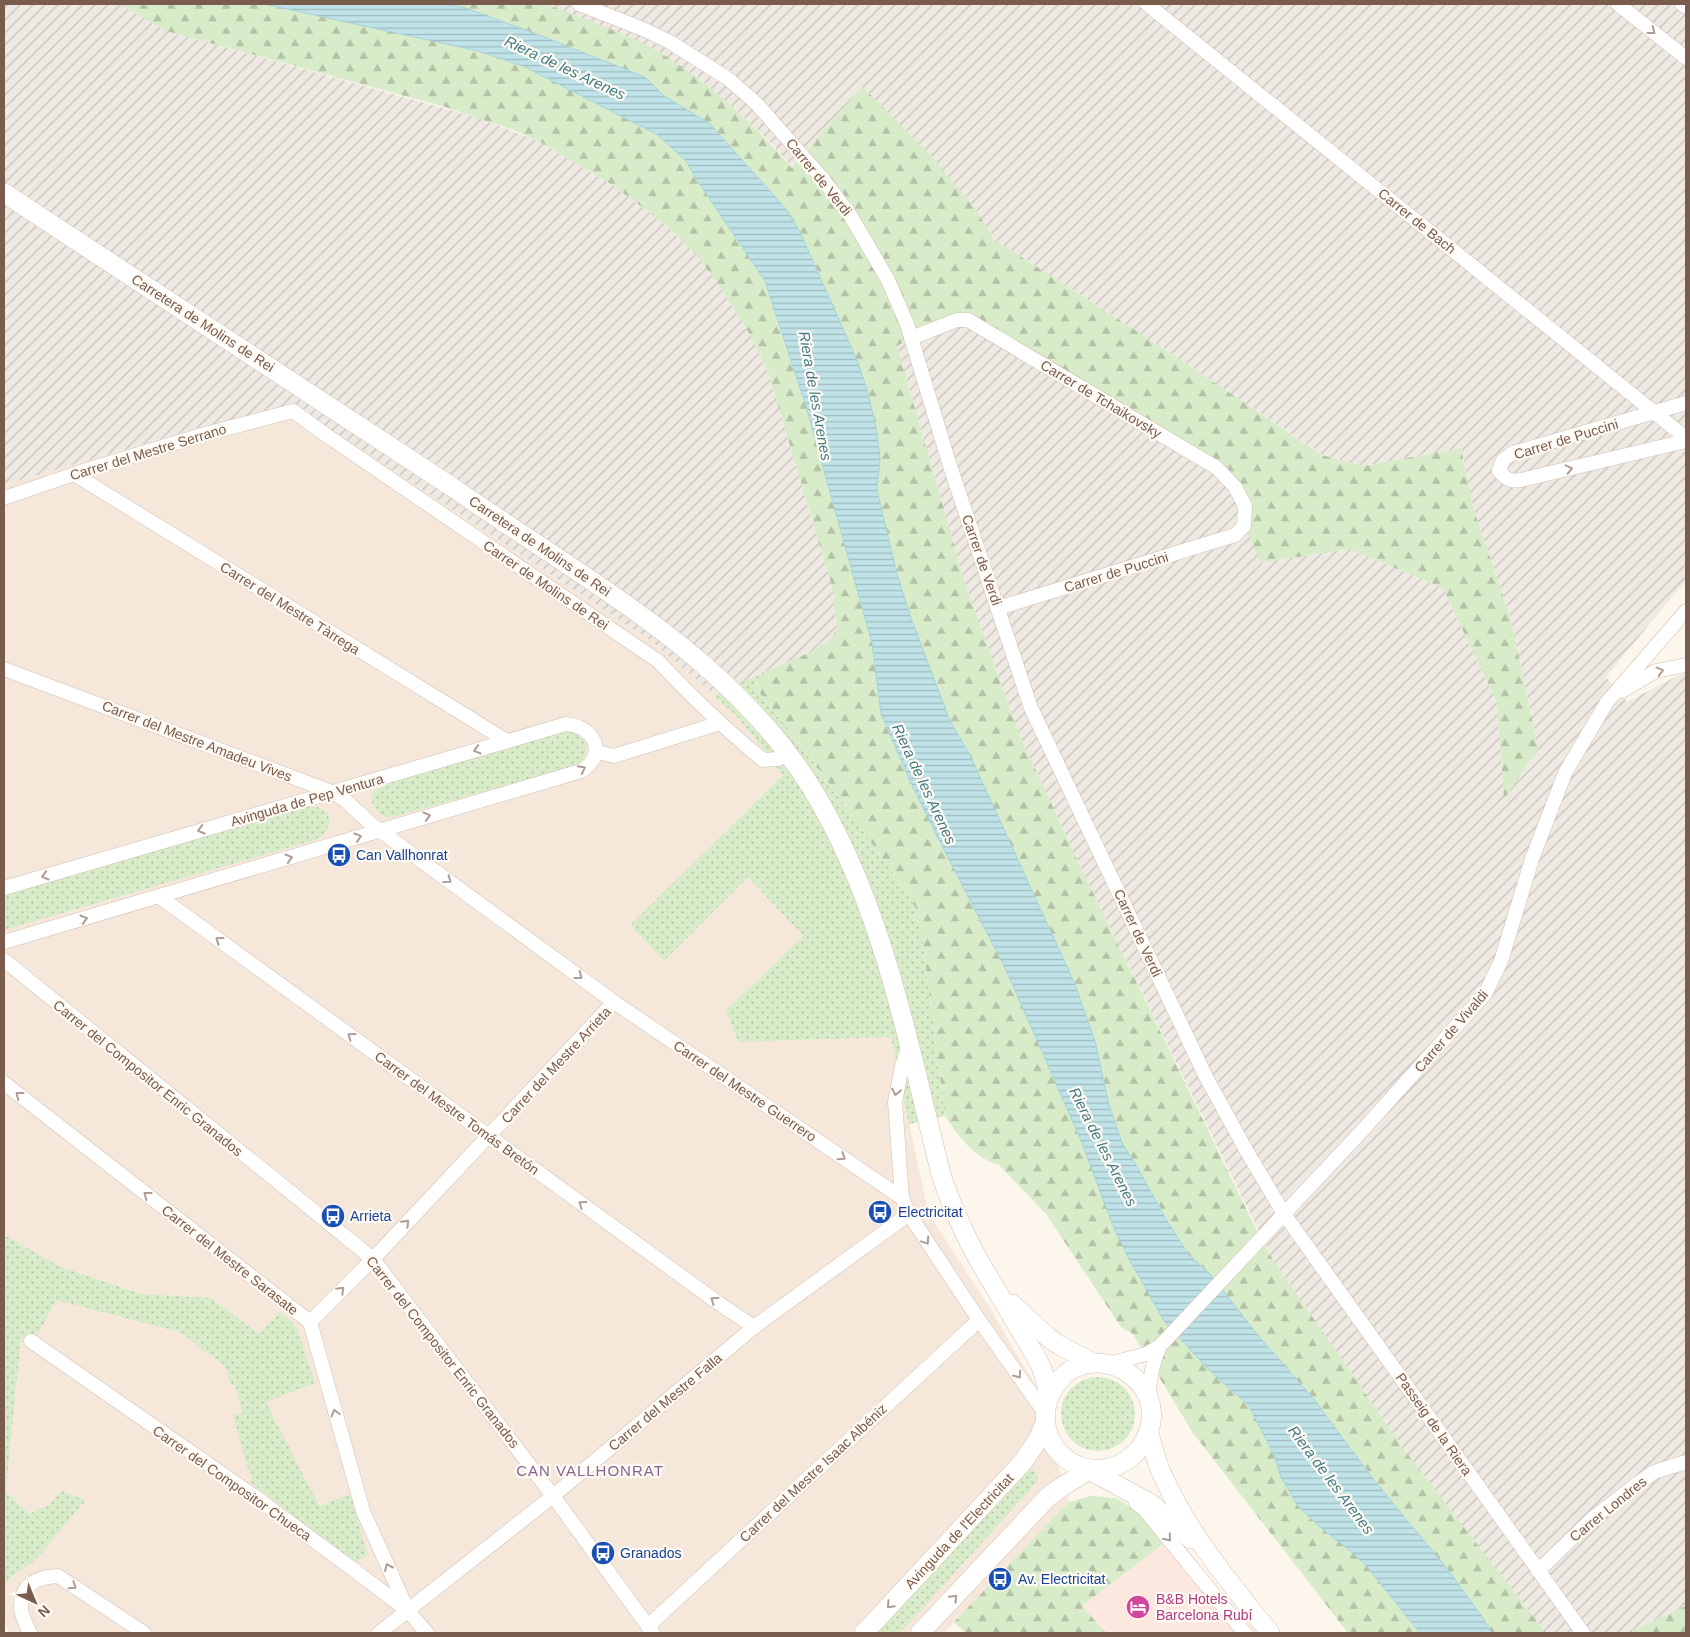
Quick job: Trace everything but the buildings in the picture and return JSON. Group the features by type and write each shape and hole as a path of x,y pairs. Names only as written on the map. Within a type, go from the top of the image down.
{"main road":[{"name":"Carretera de Molins de Rei","path":"4,193 304,388 625,603 682,645 703,664 741,700 788,754 828,816 861,888 884,951 942,1178 973,1250 1037,1360 1044,1379 1046,1412"},
{"name":"Carretera de Molins de Rei","path":"998,1291 1059,1345 1123,1370 1132,1376 1144,1390 1149,1400"},
{"path":"1101,1363 1078,1367 1065,1374 1055,1386 1046,1412 1048,1435 1054,1446 1073,1463 1109,1480 1150,1503 1210,1556"},
{"path":"920,1633 1047,1498 1089,1470 1122,1464 1138,1451 1148,1433 1151,1418 1149,1400"},
{"name":"Avinguda de l'Electricitat","path":"864,1633 1023,1462 1039,1438 1046,1412"},
{"path":"1148,1433 1158,1467 1178,1507 1210,1556 1270,1633"}],"street":[{"name":"Carrer de Verdi","path":"579,4 643,29 670,42 726,78 756,103 822,178 850,215 888,280 911,338 950,466 1031,708 1206,1077 1284,1214"},
{"name":"Carrer de Bach","path":"1147,4 1655,412 1686,439"},
{"path":"1618,4 1686,58"},
{"path":"1682,4 1686,7"},
{"name":"Carrer de Tchaikovsky","path":"911,338 957,320 968,320 1217,468 1234,487 1246,506 1244,526 1235,535"},
{"name":"Carrer de Puccini","path":"1686,403 1513,453 1503,460 1499,471 1505,478 1513,481 1521,480 1686,439"},
{"name":"Carrer de Molins de Rei","path":"293,411 658,661 693,698 763,760 778,759 788,754"},
{"name":"Carrer del Mestre Serrano","path":"4,498 74,474 205,434 293,411"},
{"name":"Carrer del Mestre Tàrrega","path":"74,474 506,742"},
{"name":"Carrer de Puccini","path":"998,608 1235,535"},
{"name":"Carrer de Vivaldi","path":"1149,1400 1153,1362 1160,1346 1360,1133 1485,994 1501,961 1532,858 1566,773 1607,702 1686,611"},
{"path":"1607,702 1632,684 1656,671 1686,665"},
{"name":"Carrer del Mestre Amadeu Vives","path":"4,669 332,792 345,800 380,830"},
{"path":"4,942 581,771 594,760 597,752 614,756 720,723"},
{"name":"Avinguda de Pep Ventura","path":"4,888 566,724 581,727 595,744 597,752"},
{"name":"Carrer del Mestre Guerrero","path":"380,830 614,1002 902,1198"},
{"name":"Carrer del Mestre Tomás Bretón","path":"160,897 754,1328"},
{"name":"Carrer del Compositor Enric Granados","path":"4,960 373,1259 554,1496 651,1630"},
{"name":"Carrer del Mestre Arrieta","path":"310,1322 373,1259 614,1002"},
{"path":"909,1045 894,1102 902,1198 909,1214 979,1320 1046,1412"},
{"name":"Carrer del Mestre Sarasate","path":"4,1084 310,1322 363,1511 408,1611"},
{"name":"Carrer del Mestre Falla","path":"379,1633 554,1496 754,1328 909,1214"},
{"name":"Passeig de la Riera","path":"1284,1214 1583,1633"},
{"name":"Carrer del Mestre Isaac Albéniz","path":"651,1630 979,1320"},
{"name":"Carrer del Compositor Chueca","path":"31,1341 251,1494 408,1611 427,1633"},
{"name":"Carrer de Vivaldi","path":"1101,1363 1146,1354 1160,1346"},
{"name":"Carrer Londres","path":"1538,1571 1593,1518 1633,1486 1654,1472 1686,1462"},
{"path":"1109,1480 1145,1510 1245,1633"},
{"path":"30,1633 21,1608 24,1594 32,1581 44,1577 58,1576 144,1633"}],"shaded area":[{"path":"4,4 119,4 166,31 479,118 540,142 614,186 667,226 697,256 723,291 750,333 768,372 833,590 837,627 831,639 811,652 714,695 653,642 349,441 291,406 198,428 4,485"},
{"path":"541,4 1686,4 1686,580 1606,677 1627,702 1681,674 1686,674 1686,1606 1627,1633 1546,1633 1406,1452 1273,1260 1084,874 1020,736 965,583 897,346 911,338 968,320 1235,487 1261,563 1349,549 1443,588 1497,703 1504,798 1538,749 1511,619 1473,507 1461,448 1364,466 1323,455 1166,350 995,240 974,207 862,86 793,168 767,139 697,77 648,46 556,8"},
{"path":"291,406 349,441 653,642 694,676 741,721 783,775 630,925 664,961 747,876 803,936 726,1010 738,1042 891,1037 928,1212 991,1310 1035,1385 1069,1502 944,1633 9,1633 4,1619 4,1590 6,1583 34,1560 62,1491 49,1505 29,1515 6,1491 21,1337 4,1302 4,485 198,428"},
{"path":"1175,1535 1255,1633 1106,1633 1082,1606"}],"green space":[{"path":"119,4 264,4 478,51 523,66 658,135 687,162 697,180 765,281 806,406 872,643 881,714 910,781 1006,970 1082,1143 1113,1226 1129,1259 1164,1321 1208,1369 1249,1406 1274,1455 1281,1477 1291,1496 1311,1519 1368,1568 1420,1633 1348,1633 1193,1433 1133,1334 1121,1327 1046,1214 999,1165 990,1162 975,1152 945,1116 923,944 915,907 903,887 811,758 756,688 759,678 766,671 811,652 831,639 837,627 833,590 768,372 749,333 723,291 697,256 667,226 614,186 540,142 514,130 445,107 166,31"},
{"path":"441,4 541,4 591,21 648,46 688,71 726,101 760,133 792,168 862,86 933,158 974,207 995,240 1166,350 1322,455 1364,466 1461,448 1473,507 1511,619 1538,749 1504,799 1497,703 1443,588 1349,549 1261,563 1244,526 1235,487 968,320 911,338 897,346 965,583 1020,736 1084,874 1254,1225 1273,1260 1406,1452 1546,1633 1492,1633 1449,1571 1374,1480 1313,1398 1257,1334 1201,1265 1188,1254 1122,1143 1109,1105 1095,1041 1074,982 969,753 950,721 911,618 897,574 877,490 880,458 877,432 868,393 857,360 800,232 786,209 710,124 663,95 645,77 463,7"},
{"path":"766,671 759,678 756,688 811,758 903,887 915,907 923,944 945,1116 909,1124 891,1037 738,1042 726,1010 803,936 748,877 664,961 630,925 783,775 741,721 714,695"},
{"path":"569,730 580,735 586,744 585,755 578,765 393,817 385,817 372,803 372,795 375,791 387,784"},
{"path":"311,806 324,811 328,815 329,820 326,831 315,840 4,930 4,894"},
{"path":"4,1235 61,1267 141,1294 211,1298 259,1334 280,1312 294,1324 298,1330 315,1383 266,1402 319,1506 350,1494 368,1555 354,1563 250,1482 252,1476 246,1464 233,1415 243,1413 235,1385 230,1385 227,1370 221,1363 180,1332 56,1300 40,1331 31,1341 21,1338 6,1491 29,1514 49,1505 62,1491 86,1500 36,1559 9,1580 4,1590"},
{"path":"1098,1377 1112,1380 1124,1388 1132,1400 1135,1414 1132,1428 1124,1440 1112,1448 1098,1451 1084,1448 1072,1440 1064,1428 1061,1414 1064,1400 1072,1388 1084,1380"},
{"path":"1030,1470 1036,1472 1038,1481 900,1633 874,1633 1022,1472"},
{"path":"1091,1496 1116,1498 1175,1535 1082,1606 1106,1633 966,1633 954,1622 1069,1502"},
{"path":"1686,1606 1686,1633 1627,1633"}],"water":[{"name":"Riera de les Arenes","path":"264,4 441,4 463,7 539,35 645,77 663,95 710,124 786,209 800,232 857,360 868,393 877,432 880,458 877,490 897,574 911,618 950,721 969,753 1074,982 1095,1041 1109,1105 1122,1143 1188,1254 1209,1273 1257,1334 1313,1398 1374,1480 1449,1571 1492,1633 1420,1633 1368,1568 1297,1505 1281,1477 1274,1455 1249,1406 1208,1369 1164,1321 1129,1259 1113,1226 1082,1143 1006,970 910,781 881,714 872,643 806,406 765,281 697,180 687,162 658,135 523,66 478,51"}],"place":[{"name":"Can Vallhonrat","path":"339,855"},
{"name":"Electricitat","path":"880,1212"},
{"name":"Arrieta","path":"333,1216"},
{"name":"Granados","path":"603,1553"},
{"name":"Av. Electricitat","path":"1000,1579"},
{"name":"B&B Hotels Barcelona Rubí","path":"1138,1607"}],"district":[{"name":"CAN VALLHONRAT","path":"590,1471"}]}
